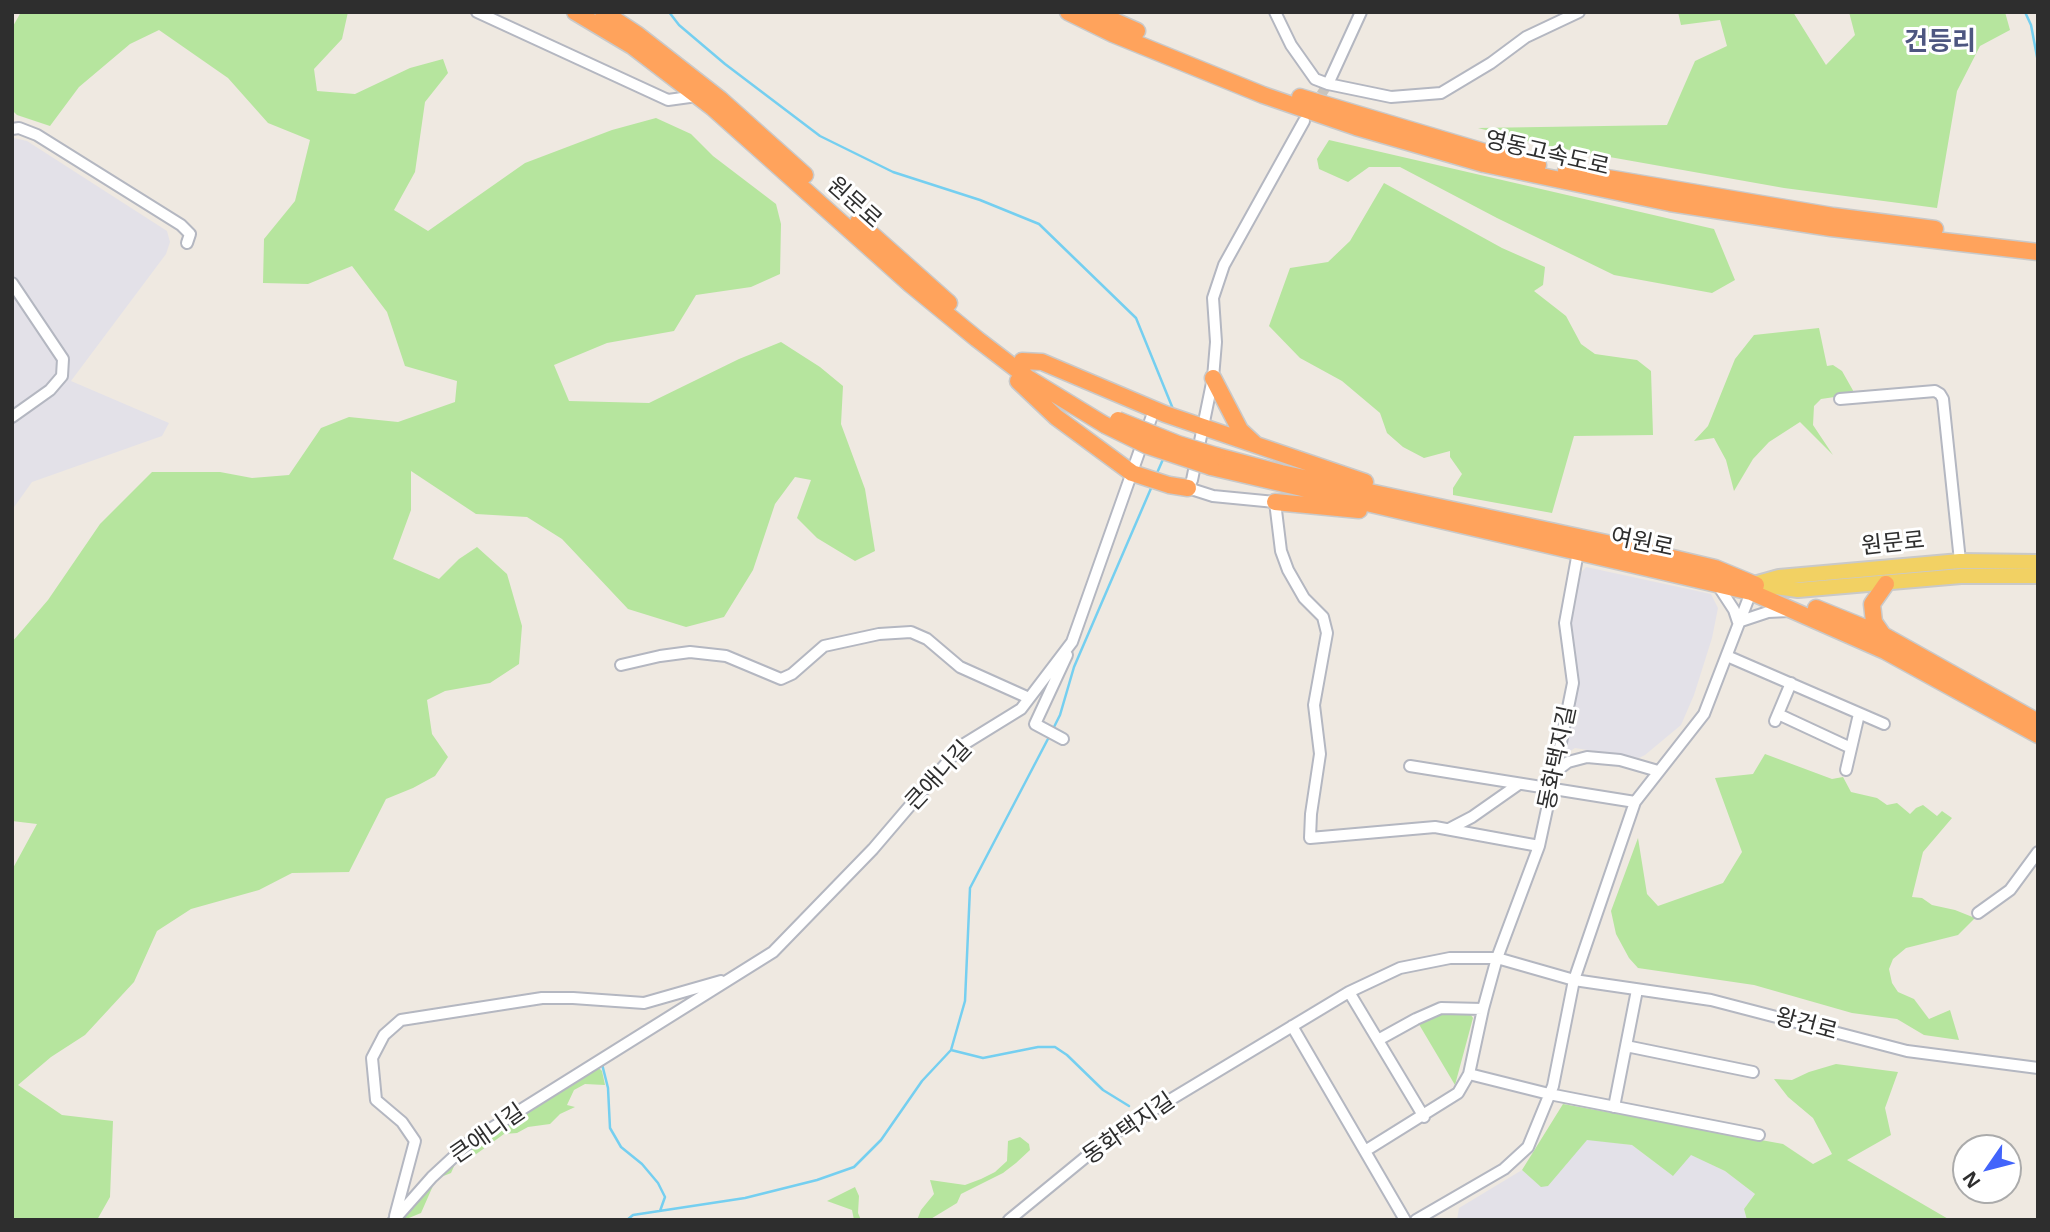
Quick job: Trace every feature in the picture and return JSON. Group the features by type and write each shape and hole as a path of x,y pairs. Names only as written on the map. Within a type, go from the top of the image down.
{"highway":[{"name":"원문로","path":"575,12 632,46 697,96 910,284 977,339 1066,403 1107,420"},
{"name":"원문로","path":"603,12 638,35 720,99 983,332 1107,420"},
{"name":"영동고속도로","path":"1068,12 1113,34 1317,114 1483,164 1670,203 1831,228 2031,246"},
{"name":"영동고속도로","path":"1094,12 1267,86 1489,153 1560,170 1673,191 2031,246"},
{"path":"977,339 1056,417 1137,475 1188,488"},
{"path":"1022,361 1042,362 1159,412 1376,485 1395,504"},
{"path":"1213,378 1240,430 1259,447"},
{"name":"여원로","path":"1107,420 1148,446 1580,545 1717,584 1753,588 1883,635 2038,722"},
{"path":"1275,502 1339,509 1395,504"},
{"path":"1602,542 1618,531"},
{"name":"여원로","path":"1580,545 1602,542 1715,568 1795,610 1885,651 2038,735"},
{"path":"1883,635 1874,622 1872,604 1886,584"}],"main road":[{"name":"원문로","path":"1753,588 1779,577 1960,561 2038,562"},
{"path":"1960,561 1961,576"},
{"name":"원문로","path":"1753,588 1798,590 1961,576 2038,576"}],"street":[{"path":"477,12 668,100 697,96"},
{"path":"1275,12 1291,45 1315,79 1391,97 1441,93 1491,64 1526,37 1579,12"},
{"path":"1328,84 1362,12"},
{"path":"1304,121 1224,265 1213,298 1216,342 1213,378 1195,425 1188,488 1213,496 1275,502 1281,551 1288,570 1304,598 1323,617 1327,633 1314,705 1320,754 1310,838 1435,827 1539,846"},
{"path":"12,130 19,128 37,135 181,225 190,234 187,243"},
{"path":"12,283 63,359 62,376 50,390 12,417"},
{"path":"1840,399 1935,391 1940,394 1943,399 1960,561"},
{"name":"큰애니길","path":"394,1219 432,1177 471,1141 773,952 873,849 961,746 1021,709 1072,642 1159,412"},
{"name":"동화택지길","path":"1365,1151 1424,1117 1458,1093 1469,1074 1497,958 1539,846 1555,772 1573,683 1564,623 1580,545"},
{"path":"1717,584 1734,610 1738,622"},
{"path":"1416,1220 1504,1169 1528,1147 1553,1086 1574,980 1635,803 1704,714 1753,588"},
{"path":"1738,622 1768,611 1795,610"},
{"path":"621,665 690,652 726,656 781,679 792,674 824,646 879,634 912,632 927,639 960,667 1029,698"},
{"path":"1060,738 1035,724 1057,681 1072,642"},
{"path":"1727,656 1884,724"},
{"path":"1791,683 1776,718 1851,748"},
{"path":"1846,770 1859,714"},
{"path":"1555,772 1568,762 1587,757 1620,760 1658,771"},
{"path":"1410,766 1635,803"},
{"path":"1449,829 1472,817 1519,784"},
{"path":"1978,913 2010,890 2038,852"},
{"name":"동화택지길","path":"1009,1220 1115,1133 1349,992 1400,968 1450,958 1497,958 1574,980"},
{"name":"큰애니길","path":"394,1219 415,1141 402,1122 376,1100 372,1058 384,1035 401,1020 542,998 644,1003 737,976"},
{"name":"왕건로","path":"1574,980 1710,1000 1907,1051 2038,1068"},
{"path":"1614,1107 1637,989"},
{"path":"1349,992 1424,1117"},
{"path":"1378,1040 1416,1018 1441,1008 1483,1009"},
{"path":"1292,1026 1405,1220"},
{"path":"1626,1046 1753,1072"},
{"path":"1469,1074 1549,1094 1759,1135"}],"shaded area":[{"path":"14,138 27,141 167,231 170,242 166,254 71,381 169,423 162,436 32,482 12,510"},
{"path":"1586,567 1711,594 1718,608 1712,638 1694,695 1681,725 1639,758 1575,748 1561,757 1577,686 1577,667 1571,643 1572,601 1579,575"},
{"path":"1587,1139 1632,1145 1672,1175 1690,1154 1725,1171 1755,1194 1744,1209 1747,1220 1457,1220 1459,1208 1522,1170 1541,1186 1548,1186"}],"green space":[{"path":"21,12 348,12 342,39 314,69 317,91 355,94 410,68 443,59 448,73 425,102 415,172 394,210 428,231 525,163 612,130 656,118 691,134 713,156 776,204 781,224 780,274 751,287 696,295 674,331 607,343 554,365 569,401 649,403 739,359 781,342 820,367 843,386 841,424 865,489 875,551 855,561 817,538 797,518 811,480 795,477 775,504 753,570 724,617 686,627 628,609 562,539 527,517 476,514 411,471 411,510 393,559 439,579 459,559 477,547 507,574 522,626 519,664 490,683 445,691 427,700 432,734 448,757 435,776 386,799 349,872 292,873 259,890 191,909 157,931 134,982 85,1035 51,1057 18,1085 62,1115 113,1121 110,1197 97,1220 12,1218 12,870 37,824 12,821 12,642 48,600 100,524 152,472 220,472 252,478 289,475 321,428 349,417 398,422 455,402 457,381 405,366 387,312 352,266 308,284 263,283 264,239 295,201 310,140 268,123 228,78 159,30 130,44 79,87 50,126 17,115 12,110 12,28"},
{"path":"1678,12 1793,12 1826,65 1855,35 1849,12 2005,12 2010,30 1980,46 1957,91 1937,208 1784,188 1542,145 1478,128 1667,125 1695,61 1727,46 1720,20 1681,25"},
{"path":"1329,140 1714,229 1735,280 1712,293 1614,275 1400,167 1369,167 1348,182 1319,169 1317,159"},
{"path":"1384,183 1502,248 1545,267 1543,285 1534,291 1566,316 1581,344 1595,354 1637,360 1651,371 1653,435 1574,436 1552,513 1453,495 1453,488 1462,474 1450,457 1450,451 1424,458 1403,447 1387,433 1380,413 1342,381 1300,358 1269,326 1290,268 1328,262 1350,241"},
{"path":"1819,328 1827,366 1833,365 1842,371 1855,394 1821,399 1814,406 1813,425 1833,455 1800,422 1769,442 1753,459 1734,491 1726,460 1714,438 1694,441 1708,426 1735,359 1754,335"},
{"path":"1765,754 1832,779 1843,777 1851,792 1877,798 1887,805 1897,803 1910,814 1923,805 1937,816 1942,811 1952,818 1923,852 1912,897 1922,898 1932,905 1975,918 1958,935 1906,948 1893,959 1889,969 1892,983 1898,992 1914,999 1929,1019 1950,1010 1959,1040 1924,1035 1897,1019 1852,1013 1754,985 1638,968 1629,958 1616,934 1611,911 1638,838 1647,894 1658,906 1723,883 1742,852 1715,778 1753,774"},
{"path":"1469,1012 1473,1018 1455,1085 1417,1021 1436,1013"},
{"path":"1836,1064 1898,1072 1885,1108 1891,1135 1847,1160 1950,1220 1747,1220 1744,1209 1755,1194 1725,1171 1691,1155 1673,1176 1632,1145 1587,1140 1548,1186 1541,1187 1522,1170 1563,1104 1783,1144 1813,1164 1832,1154 1813,1118 1788,1097 1774,1079 1792,1080"},
{"path":"598,1067 602,1071 605,1085 585,1084 574,1090 567,1105 575,1107 560,1114 550,1124 504,1134 468,1160 456,1162 451,1173 436,1179 421,1213 404,1220 395,1220 432,1176 477,1141"},
{"path":"1020,1137 1029,1144 1030,1150 1016,1163 1003,1173 961,1194 957,1203 929,1220 917,1220 921,1210 934,1194 930,1180 965,1185 981,1179 995,1172 1007,1161 1008,1141"},
{"path":"855,1187 859,1196 858,1213 861,1220 854,1220 852,1210 827,1201"}],"waterway":[{"path":"669,12 679,25 725,64 820,136 893,172 980,200 1039,224 1136,318 1173,409"},
{"path":"2025,12 2031,25 2038,62"},
{"path":"1157,473 1164,457"},
{"path":"1053,729 1060,715 1074,667 1152,486"},
{"path":"627,1220 633,1215 745,1198 817,1180 854,1167 881,1140 922,1081 951,1050 965,1001 970,888 1050,735"},
{"path":"951,1050 983,1058 1038,1047 1055,1047 1103,1090 1129,1106"},
{"path":"602,1064 608,1088 610,1128 621,1147 642,1164 658,1183 665,1197 660,1211"}],"tunnel":[{"path":"1313,107 1328,84"}],"district":[{"name":"건등리","path":"1940,43"}]}
